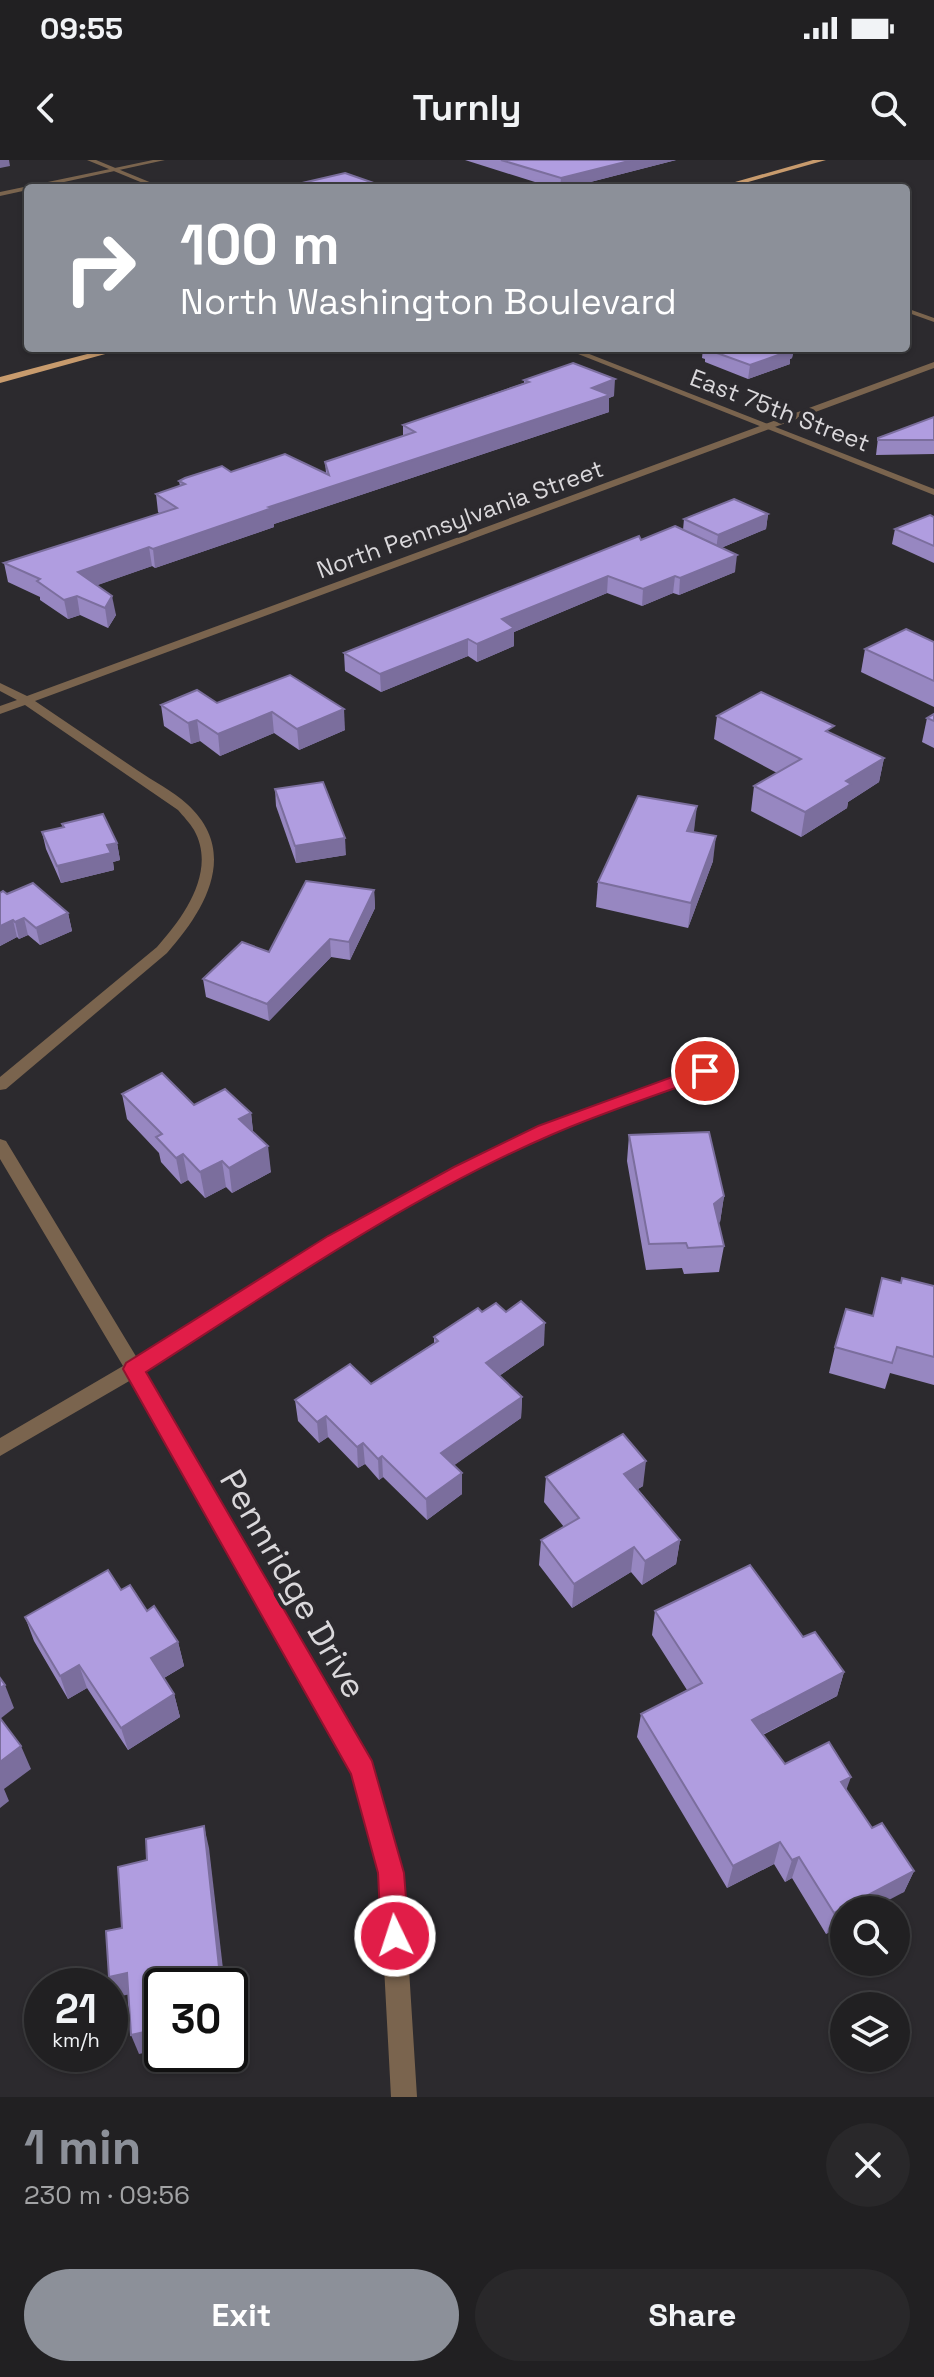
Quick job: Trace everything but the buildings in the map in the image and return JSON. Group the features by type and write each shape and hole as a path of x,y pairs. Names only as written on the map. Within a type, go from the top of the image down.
{"main road":[{"path":"733,184 822,160"},
{"path":"0,380 107,352"}],"street":[{"path":"90,160 151,184"},
{"path":"48,184 162,160"},
{"path":"0,194 24,189"},
{"name":"East 75th Street","path":"577,352 934,492"},
{"name":"North Pennsylvania Street","path":"0,710 934,365"},
{"path":"0,686 26,700 183,807 201,830 209,859 203,890 173,939 0,1085"},
{"path":"0,1448 134,1369 335,1241 460,1172 545,1130 705,1071"},
{"name":"Pennridge Drive","path":"0,1145 134,1369 363,1770 391,1873 404,2097"}],"lane":[{"path":"910,311 934,320"}],"route":[{"path":"395,1936 391,1873 363,1770 134,1369 335,1241 460,1172 545,1130 705,1071"}]}
